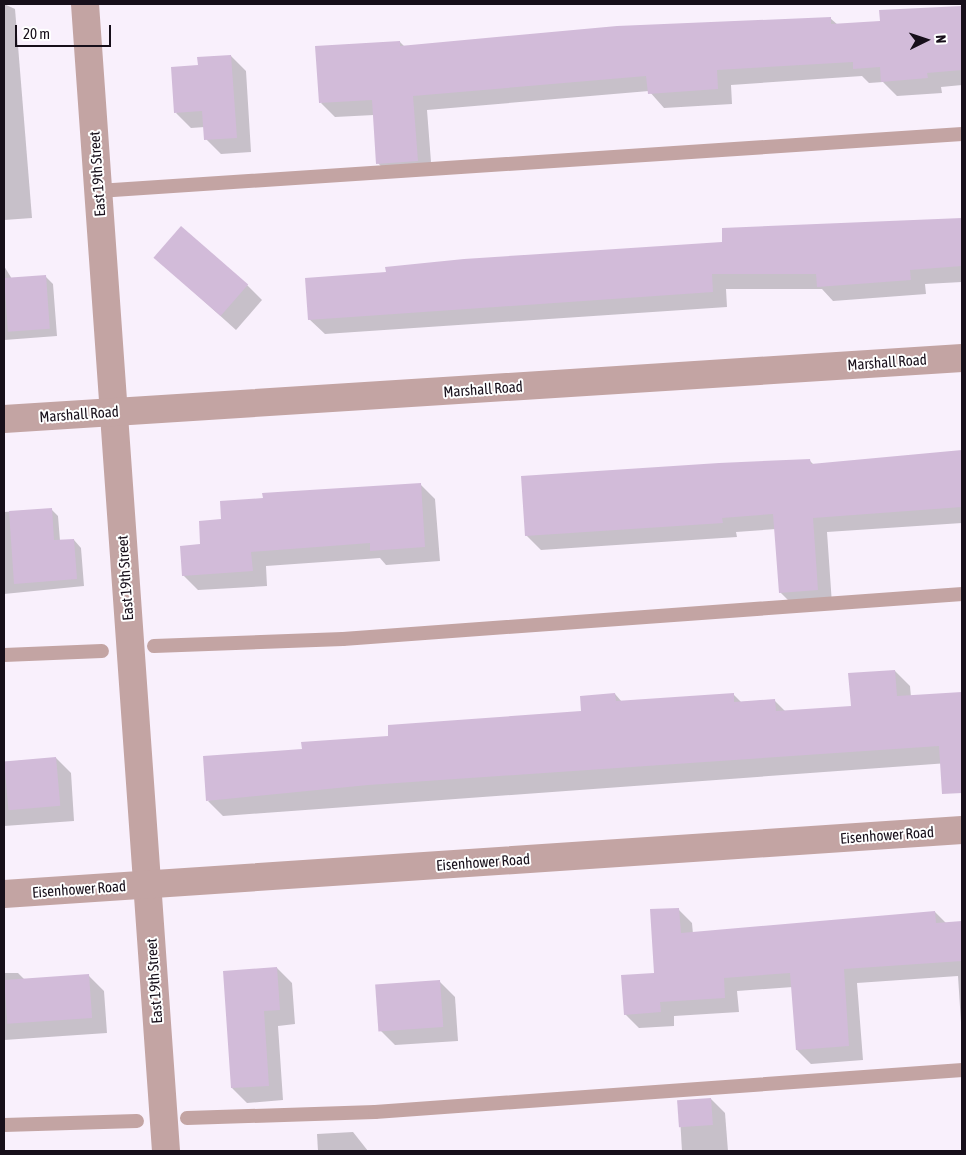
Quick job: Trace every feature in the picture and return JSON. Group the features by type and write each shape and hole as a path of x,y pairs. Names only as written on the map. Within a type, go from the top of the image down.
{"street":[{"name":"East 19th Street","path":"85,4 166,1151"},
{"name":"Marshall Road","path":"4,419 962,358"},
{"name":"Eisenhower Road","path":"4,894 962,830"}],"lane":[{"path":"98,192 962,134"},
{"path":"154,646 344,639 962,594"},
{"path":"4,655 102,651"},
{"path":"187,1118 375,1112 962,1070"},
{"path":"4,1125 137,1121"}],"building":[{"path":"962,6 962,70 927,73 928,78 881,82 880,67 853,69 853,62 717,70 718,89 648,94 646,76 413,96 418,161 376,164 372,100 319,103 315,46 400,41 400,46 617,26 831,17 831,24 880,21 879,10"},
{"path":"231,55 237,138 204,140 202,111 174,113 171,67 198,65 197,57"},
{"path":"962,218 962,266 910,270 911,280 817,287 816,274 712,274 713,292 308,320 305,278 386,272 385,267 464,259 722,242 722,228"},
{"path":"181,226 248,284 221,316 153,258"},
{"path":"46,275 50,329 8,332 4,278"},
{"path":"962,450 962,507 813,518 818,590 779,593 773,514 722,518 723,523 525,536 521,476 810,459 811,464"},
{"path":"421,483 425,547 370,551 370,543 251,552 253,571 182,576 180,546 200,544 199,521 221,519 220,501 263,498 262,493"},
{"path":"52,508 54,540 74,539 77,579 14,584 9,511"},
{"path":"895,670 897,696 962,692 962,793 942,794 939,746 368,785 206,801 203,756 302,749 301,742 388,736 388,725 581,711 580,696 615,693 616,701 734,693 734,702 775,699 776,711 851,706 848,673"},
{"path":"56,757 60,806 8,810 4,762"},
{"path":"679,908 681,933 935,911 936,923 962,921 962,961 844,969 849,1046 796,1050 790,973 724,978 725,998 660,1002 661,1012 624,1015 621,975 654,973 650,909"},
{"path":"277,967 280,1010 264,1011 269,1086 231,1088 223,971"},
{"path":"89,974 92,1018 7,1024 4,980"},
{"path":"440,980 443,1027 378,1031 375,985"},
{"path":"711,1098 713,1125 679,1127 677,1100"}]}
